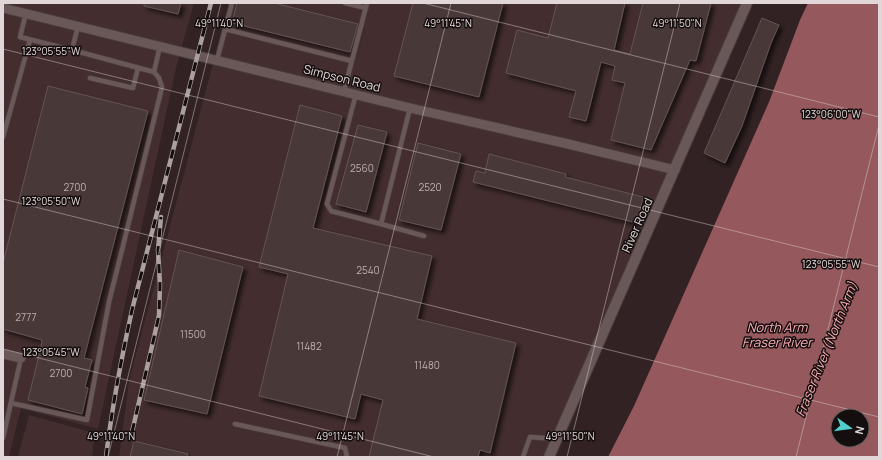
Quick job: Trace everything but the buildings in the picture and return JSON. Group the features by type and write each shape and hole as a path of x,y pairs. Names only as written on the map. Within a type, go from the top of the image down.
{"street":[{"name":"River Road","path":"550,457 747,3"},
{"name":"Simpson Road","path":"3,8 410,108 675,170"},
{"path":"3,354 21,358"}],"lane":[{"path":"217,60 232,3"},
{"path":"344,91 366,6 345,3"},
{"path":"11,403 87,420 109,302 162,87 159,78 154,72 20,37 26,13"},
{"path":"72,50 78,26"},
{"path":"225,29 352,61"},
{"path":"3,137 30,40"},
{"path":"154,72 160,46"},
{"path":"90,78 133,88 138,68"},
{"path":"356,94 327,204 331,210 424,236"},
{"path":"381,224 410,108"},
{"path":"3,438 21,358"},
{"path":"235,424 345,448 347,457"},
{"path":"523,457 530,437 557,439"}],"shaded area":[{"path":"3,3 194,3 176,68 98,429 21,408 9,457 3,457"},
{"path":"229,3 747,3 549,457 119,457 129,381"},
{"path":"29,415 95,433 92,457 18,457"}],"water":[{"name":"North Arm Fraser River","path":"808,3 879,3 879,457 608,457 634,406 769,102 800,20"}],"railway":[{"path":"106,457 117,384 132,310 211,3"},
{"path":"132,432 159,315 160,285 158,250 161,217"}],"water label":[{"name":"Fraser River (North Arm)","path":"826,349"}]}
